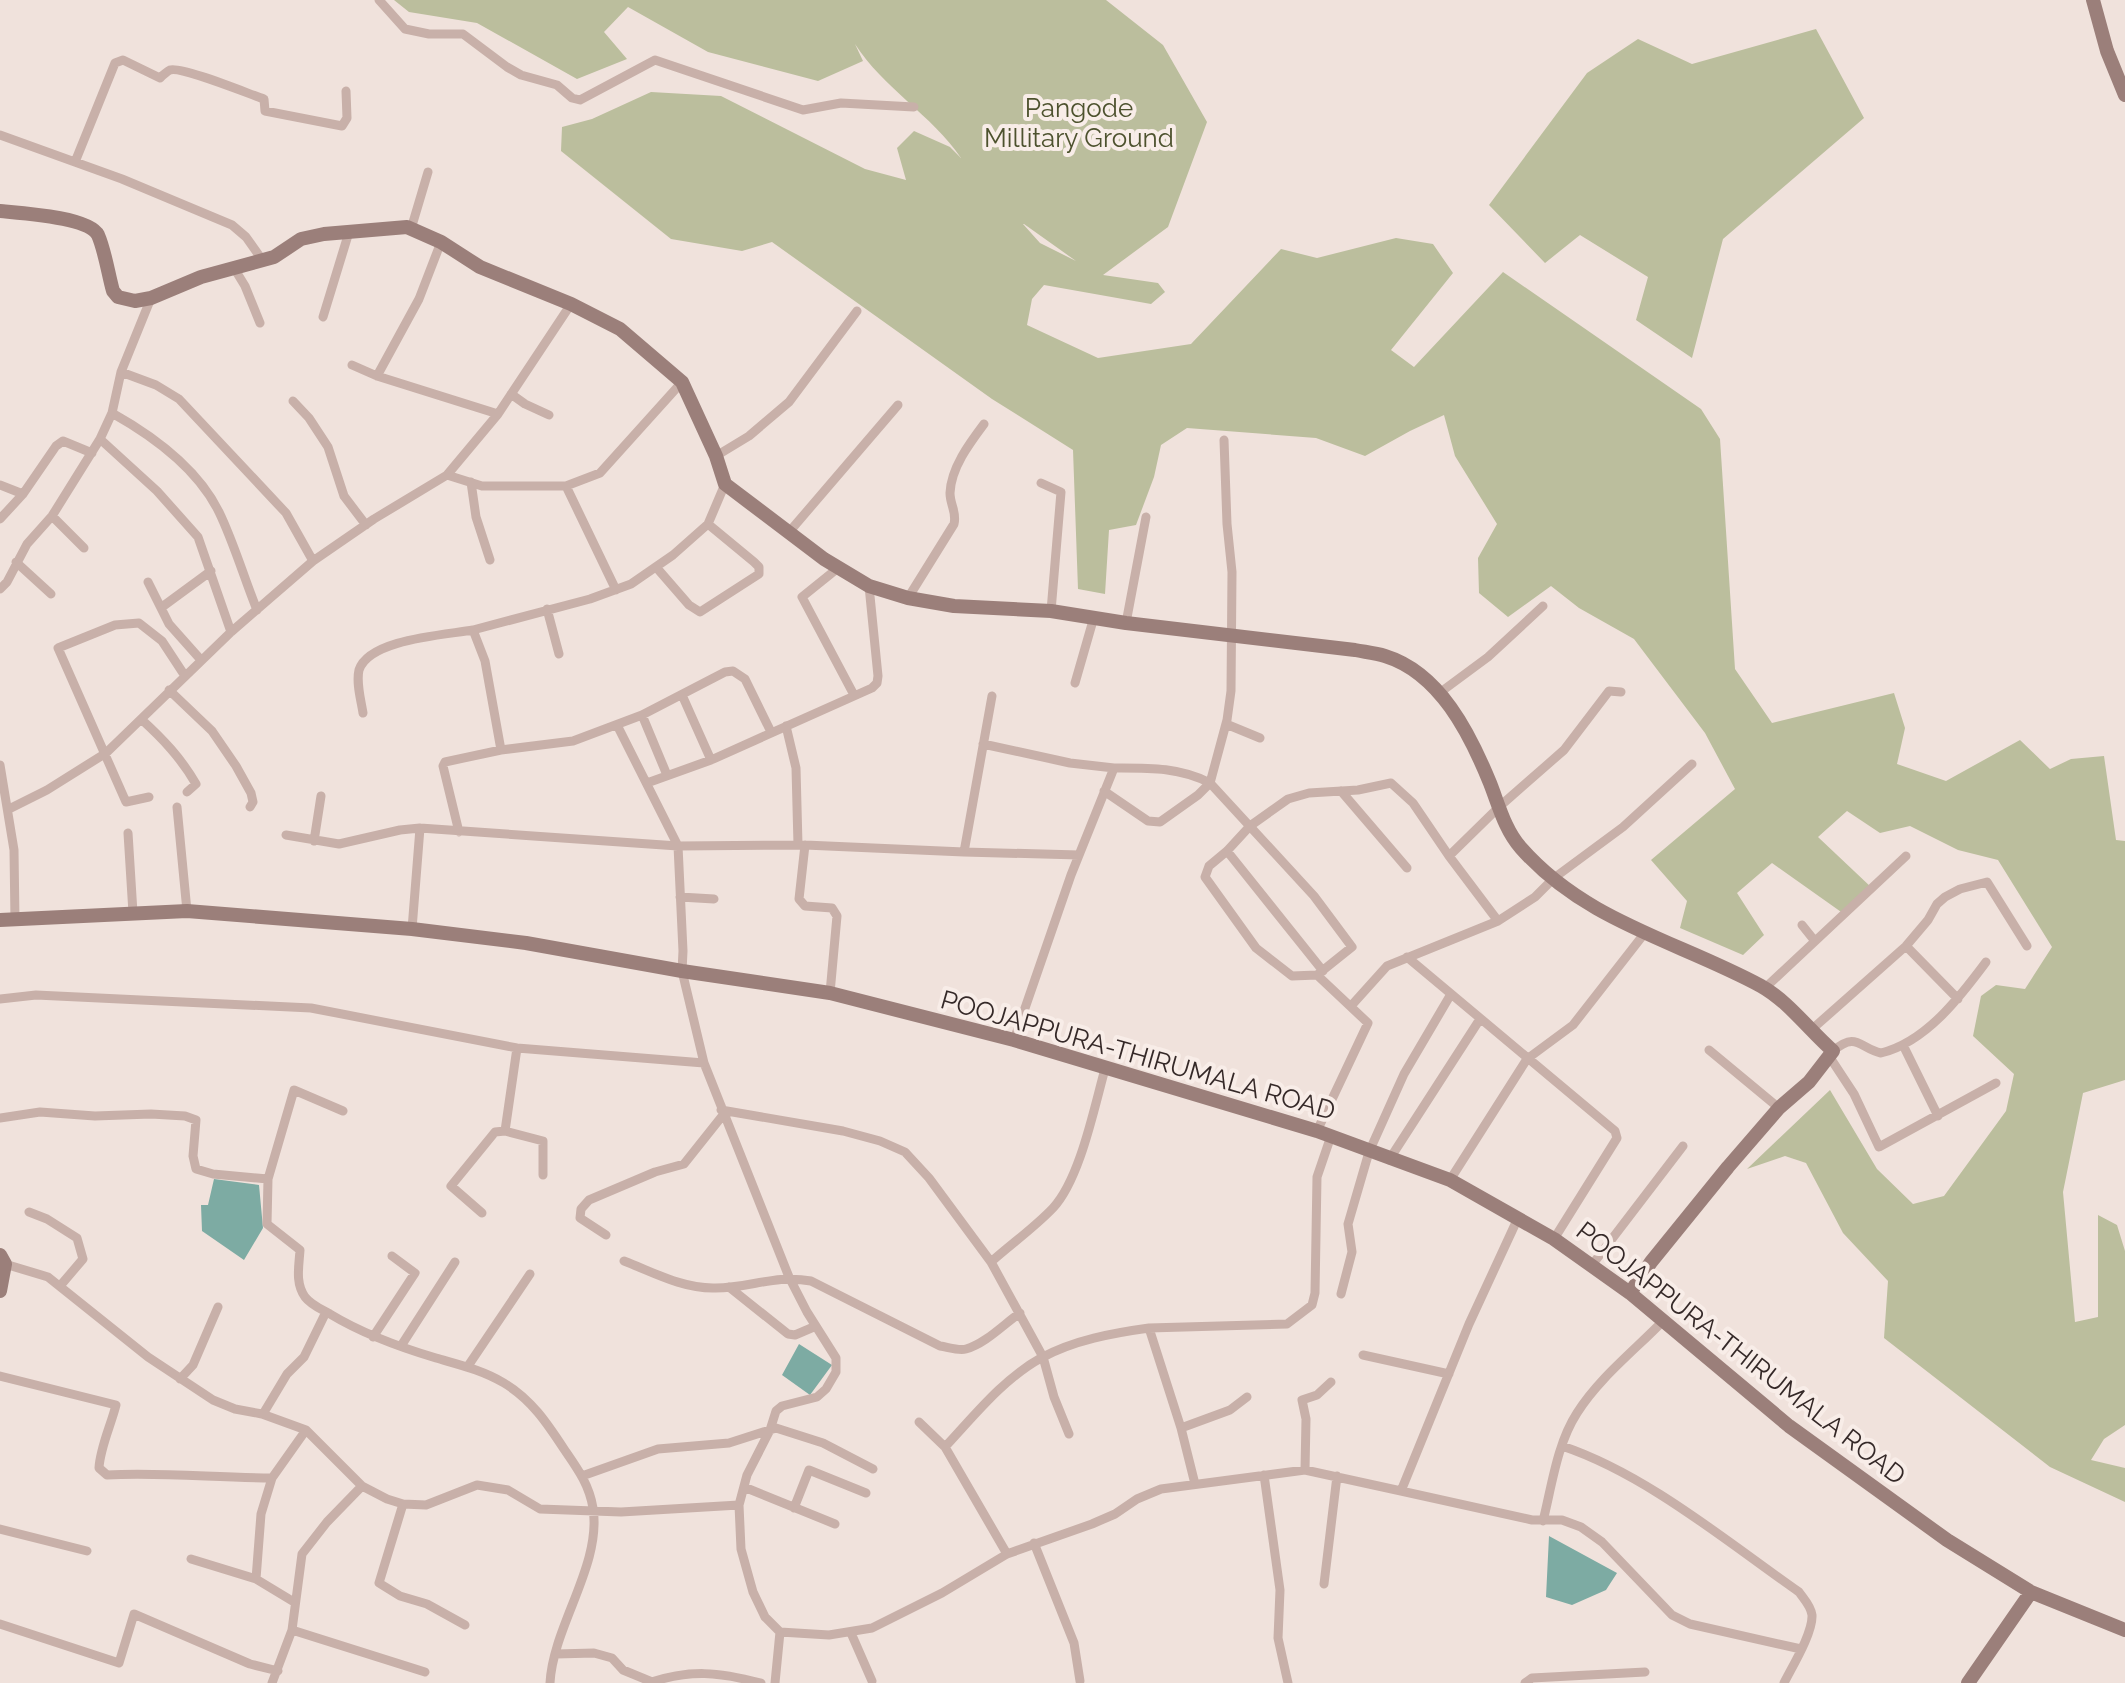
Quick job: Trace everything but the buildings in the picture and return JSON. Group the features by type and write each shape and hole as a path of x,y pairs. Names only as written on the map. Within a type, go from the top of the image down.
{"street":[{"path":"379,0 405,29 413,33 463,34 507,67 521,75 557,85 576,100 655,60 803,110 841,103 914,107"},
{"path":"2093,0 2107,51 2125,95"},
{"path":"75,162 115,63 123,60 160,78 171,70 185,70 264,99 265,111 342,126 347,118 346,91"},
{"path":"0,135 232,225 246,237 263,261"},
{"path":"411,229 428,172"},
{"path":"0,211 45,216 88,226 97,232 113,291 118,297 135,301 151,298 201,277 274,257 301,239 349,232 411,229 441,242 480,267 571,304 620,329 682,382 716,456 725,484 838,568 869,586 908,598 954,606 1051,611 1355,650 1387,656 1421,677 1454,711 1475,747 1506,827 1519,847 1586,904 1644,934 1663,939 1765,988 1831,1054 1879,1147 1996,1083"},
{"path":"323,317 349,232"},
{"path":"377,376 419,299 441,242"},
{"path":"234,268 260,323"},
{"path":"0,589 7,582 27,544 52,516 100,439 112,413 121,372 151,298"},
{"path":"9,809 47,790 106,753 231,632 313,561 447,475 498,414 571,304"},
{"path":"716,456 749,436 789,402 857,311"},
{"path":"352,365 377,376 498,414"},
{"path":"121,372 156,385 179,399 286,513 313,561"},
{"path":"447,475 482,486 566,486 600,473 682,382"},
{"path":"511,394 549,415"},
{"path":"293,401 309,418 328,447 344,496 366,525"},
{"path":"790,531 898,405"},
{"path":"112,413 133,424 168,451 201,483 218,511 257,610"},
{"path":"908,598 954,524 956,516 950,491 957,466 984,424"},
{"path":"100,439 157,491 198,537 231,632"},
{"path":"1104,791 1148,821 1160,822 1210,783 1226,724 1231,691 1232,572 1224,440"},
{"path":"0,519 23,494 56,446 63,441 92,453"},
{"path":"471,482 476,517 490,560"},
{"path":"1041,483 1061,492 1051,611"},
{"path":"363,713 358,677 360,667 373,652 390,645 473,630 631,584 708,524 725,484"},
{"path":"0,485 23,494"},
{"path":"566,486 616,590"},
{"path":"52,516 84,548"},
{"path":"1126,623 1146,517"},
{"path":"656,567 689,605 700,612 759,574 759,567 754,562 708,524"},
{"path":"16,562 51,594"},
{"path":"838,568 802,597 854,695"},
{"path":"162,607 211,571"},
{"path":"148,582 169,624 201,660"},
{"path":"647,783 711,760 872,688 877,683 869,586"},
{"path":"1438,694 1488,657 1543,606"},
{"path":"547,609 559,654"},
{"path":"1075,683 1094,617"},
{"path":"149,797 126,802 58,648 115,625 139,623 162,641 185,676"},
{"path":"473,630 485,661 501,750"},
{"path":"459,832 443,766 445,762 501,750 573,741 642,715 725,672 739,673 745,679 771,732"},
{"path":"169,690 220,742 251,793 253,802 250,807"},
{"path":"1449,856 1564,750 1609,691 1621,692"},
{"path":"682,695 711,760"},
{"path":"964,852 992,696"},
{"path":"642,715 667,775"},
{"path":"141,719 169,744 184,764 196,784 187,792"},
{"path":"1226,724 1260,738"},
{"path":"617,725 678,846 682,971 704,1063 789,1277 836,1358 836,1372 817,1397 782,1406 776,1411 739,1505 741,1549 753,1592 765,1617 780,1632 851,1633 872,1628 1007,1554 1115,1514 1137,1499 1161,1489 1305,1470 1453,1504 1543,1521 1562,1520 1581,1527 1602,1542 1672,1615 1690,1624 1801,1649"},
{"path":"786,726 796,768 802,845 799,899 805,906 827,906 836,911 837,916 830,993"},
{"path":"983,744 1070,763 1114,768 1159,768 1192,774 1210,783 1250,826 1314,896 1352,947 1320,973 1292,976 1256,948 1205,877 1209,866 1250,826 1288,799 1309,793 1391,783 1413,803 1498,921"},
{"path":"1351,1006 1387,966 1498,921 1535,897 1554,878 1623,827 1692,764"},
{"path":"0,765 14,850 8,921"},
{"path":"1014,1040 1079,855 1114,768"},
{"path":"1341,791 1407,868"},
{"path":"314,841 321,796"},
{"path":"177,807 187,911"},
{"path":"286,835 339,844 420,828 678,846 802,845 1079,855"},
{"path":"412,929 420,828"},
{"path":"128,833 133,913"},
{"path":"945,1447 999,1391 1043,1357 1099,1336 1149,1328 1287,1324 1312,1305 1315,1293 1317,1177 1324,1134 1368,1023 1320,973 1227,851"},
{"path":"1765,988 1906,856"},
{"path":"1810,1031 1906,946 1945,897 1960,889 1987,882 2027,946"},
{"path":"680,897 714,899"},
{"name":"POOJAPPURA-THIRUMALA ROAD","path":"8,921 187,911 392,930 412,929 526,943 830,993 1014,1040 1324,1134 1450,1180 1554,1239 1630,1293 1789,1426 1947,1540 2031,1592 2125,1630"},
{"path":"1802,925 1814,940"},
{"path":"1450,1180 1527,1059 1573,1025 1644,934"},
{"path":"1906,946 1958,999"},
{"path":"1407,957 1607,1123 1617,1138 1554,1239"},
{"path":"1630,1293 1651,1262 1779,1108 1809,1082 1831,1054 1843,1043 1855,1041 1881,1053 1903,1045 1947,1011 1986,962"},
{"path":"1341,1294 1352,1252 1348,1224 1369,1152 1404,1074 1451,994"},
{"path":"0,999 36,995 311,1008 517,1048 704,1063"},
{"path":"1389,1160 1480,1019"},
{"path":"1903,1045 1938,1116"},
{"path":"505,1131 517,1048"},
{"path":"1709,1050 1779,1108"},
{"path":"991,1262 1052,1209 1062,1196 1082,1150 1105,1069"},
{"path":"343,1111 294,1090 268,1179 267,1224 300,1250 298,1275 304,1296 359,1332 468,1366 527,1398 582,1476 588,1486 594,1511 594,1534 556,1654 550,1683"},
{"path":"0,1118 40,1112 185,1116 196,1120 193,1156 196,1169 213,1174 268,1179"},
{"path":"606,1235 580,1218 581,1209 589,1200 655,1172 684,1164 722,1112"},
{"path":"722,1112 843,1131 905,1152 929,1178 991,1262 1043,1357 1069,1434"},
{"path":"482,1213 451,1186 495,1132 505,1131 543,1141 543,1175"},
{"path":"1592,1265 1683,1146"},
{"path":"29,1212 47,1219 77,1238 83,1259 60,1286"},
{"path":"1401,1491 1518,1218"},
{"path":"373,1337 415,1273 392,1256"},
{"path":"0,1291 2,1260 48,1277 180,1379 213,1400 235,1409 263,1414 306,1430 362,1486 403,1504 426,1505 477,1485 508,1490 540,1509 621,1512 739,1505"},
{"path":"624,1261 687,1286 715,1289 789,1277 811,1281 940,1346 954,1348 965,1349 987,1338 1020,1313"},
{"path":"401,1346 455,1262"},
{"path":"468,1366 530,1274"},
{"path":"729,1287 788,1334 795,1335 816,1326"},
{"path":"180,1379 193,1365 218,1307"},
{"path":"263,1414 287,1374 304,1357 326,1312"},
{"path":"1543,1521 1562,1446 1576,1414 1595,1390 1663,1321"},
{"path":"1149,1328 1181,1428 1195,1484"},
{"path":"1363,1355 1449,1374"},
{"path":"0,1376 116,1405 100,1458 99,1468 107,1475 160,1472 213,1478 272,1478"},
{"path":"1305,1470 1306,1419 1302,1400 1317,1395 1331,1382"},
{"path":"1181,1428 1230,1410 1247,1397"},
{"path":"919,1422 945,1447 1007,1554"},
{"path":"582,1476 658,1449 729,1443 776,1428 823,1443 873,1469"},
{"path":"256,1579 261,1514 272,1478 306,1430"},
{"path":"1562,1446 1628,1473 1799,1592 1812,1614 1801,1649 1784,1683"},
{"path":"794,1508 809,1470 866,1493"},
{"path":"1264,1475 1280,1590 1279,1648 1288,1683"},
{"path":"1324,1584 1337,1476"},
{"path":"272,1683 292,1630 302,1554 327,1522 362,1486"},
{"path":"744,1487 835,1524"},
{"path":"403,1504 379,1583 400,1596 427,1604 465,1625"},
{"path":"0,1529 87,1551"},
{"path":"1034,1543 1074,1643 1079,1682"},
{"path":"191,1559 256,1579 294,1602"},
{"path":"1968,1683 2031,1592"},
{"path":"0,1624 119,1663 134,1614 250,1664 278,1671"},
{"path":"292,1630 425,1672"},
{"path":"775,1683 780,1632"},
{"path":"851,1633 872,1681"},
{"path":"556,1654 594,1653 612,1658 623,1670 650,1682 676,1674 719,1673 761,1683"},
{"path":"1525,1683 1532,1678 1645,1672"}],"green space":[{"name":"Pangode Millitary Ground","path":"394,0 1106,0 1163,45 1207,122 1168,227 1103,275 1158,283 1165,292 1151,304 1044,285 1032,299 1027,325 1098,358 1191,344 1281,249 1317,258 1396,238 1433,244 1453,273 1391,350 1414,367 1503,272 1701,409 1720,439 1735,669 1772,723 1894,693 1905,728 1897,764 1946,781 2020,740 2050,769 2071,759 2104,756 2116,840 2125,841 2125,1080 2083,1093 2063,1192 2075,1322 2098,1317 2098,1215 2117,1225 2125,1251 2125,1425 2104,1439 2091,1460 2125,1468 2125,1502 2050,1467 1884,1338 1888,1281 1843,1233 1806,1163 1785,1156 1747,1169 1830,1090 1877,1169 1913,1204 1944,1196 2006,1111 2014,1074 1973,1036 1981,996 1996,985 2025,989 2052,947 1998,860 1958,850 1910,826 1880,833 1847,811 1818,837 1872,888 1844,914 1772,863 1737,893 1764,935 1743,955 1680,928 1687,901 1651,860 1735,789 1705,733 1634,639 1579,608 1551,586 1508,617 1479,593 1478,558 1497,524 1455,456 1444,415 1365,456 1316,438 1187,428 1161,445 1154,477 1136,525 1109,530 1105,594 1078,589 1073,450 992,399 772,242 742,251 671,239 561,151 562,127 592,119 651,92 721,96 865,169 906,180 897,148 914,131 950,147 961,158 936,128 879,74 855,44 863,61 818,81 708,52 628,7 604,32 627,59 577,79 477,23 409,12","holes":["1023,224 1076,261 1040,243"]},
{"path":"1816,29 1864,118 1723,239 1692,358 1636,320 1648,277 1580,235 1545,263 1489,205 1587,73 1638,39 1692,64"}],"water":[{"path":"214,1179 259,1185 263,1228 244,1260 202,1231 201,1205 208,1205"},
{"path":"799,1344 832,1365 810,1395 782,1375"},
{"path":"1549,1536 1617,1573 1606,1590 1572,1605 1546,1597"}]}
